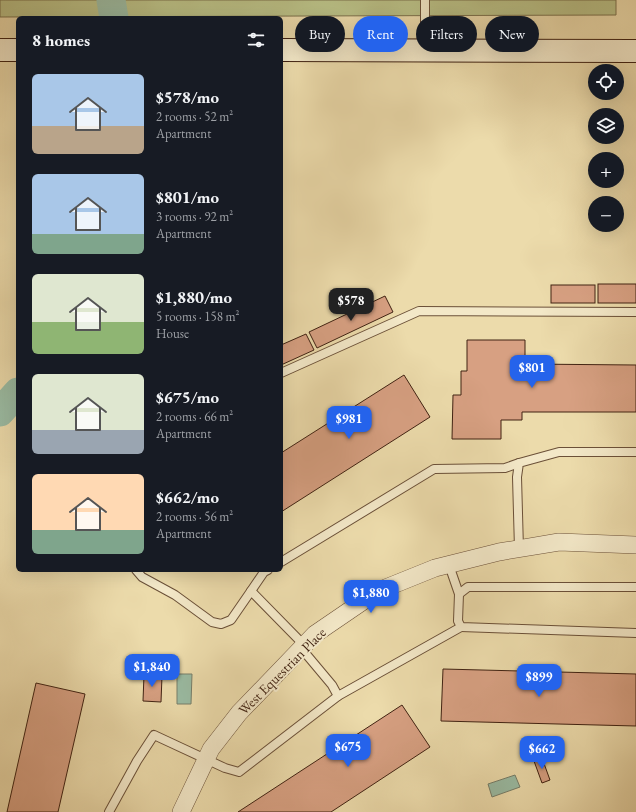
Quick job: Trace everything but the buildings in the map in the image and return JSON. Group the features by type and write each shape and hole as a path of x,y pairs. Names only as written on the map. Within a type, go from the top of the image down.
{"main road":[{"path":"283,50 416,50"},
{"path":"477,50 636,51"}],"street":[{"name":"West Equestrian Place","path":"181,812 211,749 239,713 315,634 378,591 435,568 519,548 558,542 636,545"}],"lane":[{"path":"425,0 425,16"},
{"path":"283,372 419,311 636,312"},
{"path":"283,561 434,469 506,468 518,463 559,452 636,452"},
{"path":"518,463 519,548"},
{"path":"449,565 460,594 458,621 461,627"},
{"path":"138,572 142,577 175,595 212,622 221,624 232,620 264,572"},
{"path":"460,594 468,586 636,587"},
{"path":"251,591 303,647 332,684 338,696"},
{"path":"109,812 137,760 154,735 206,759 239,772 338,696 461,627 636,633"}],"shaded area":[{"path":"0,0 616,0 616,15 0,17"},
{"path":"177,674 192,674 191,704 177,704"},
{"path":"515,775 520,787 492,797 488,784"}],"waterway":[{"path":"111,0 114,16"},
{"path":"0,412 16,394"}]}
